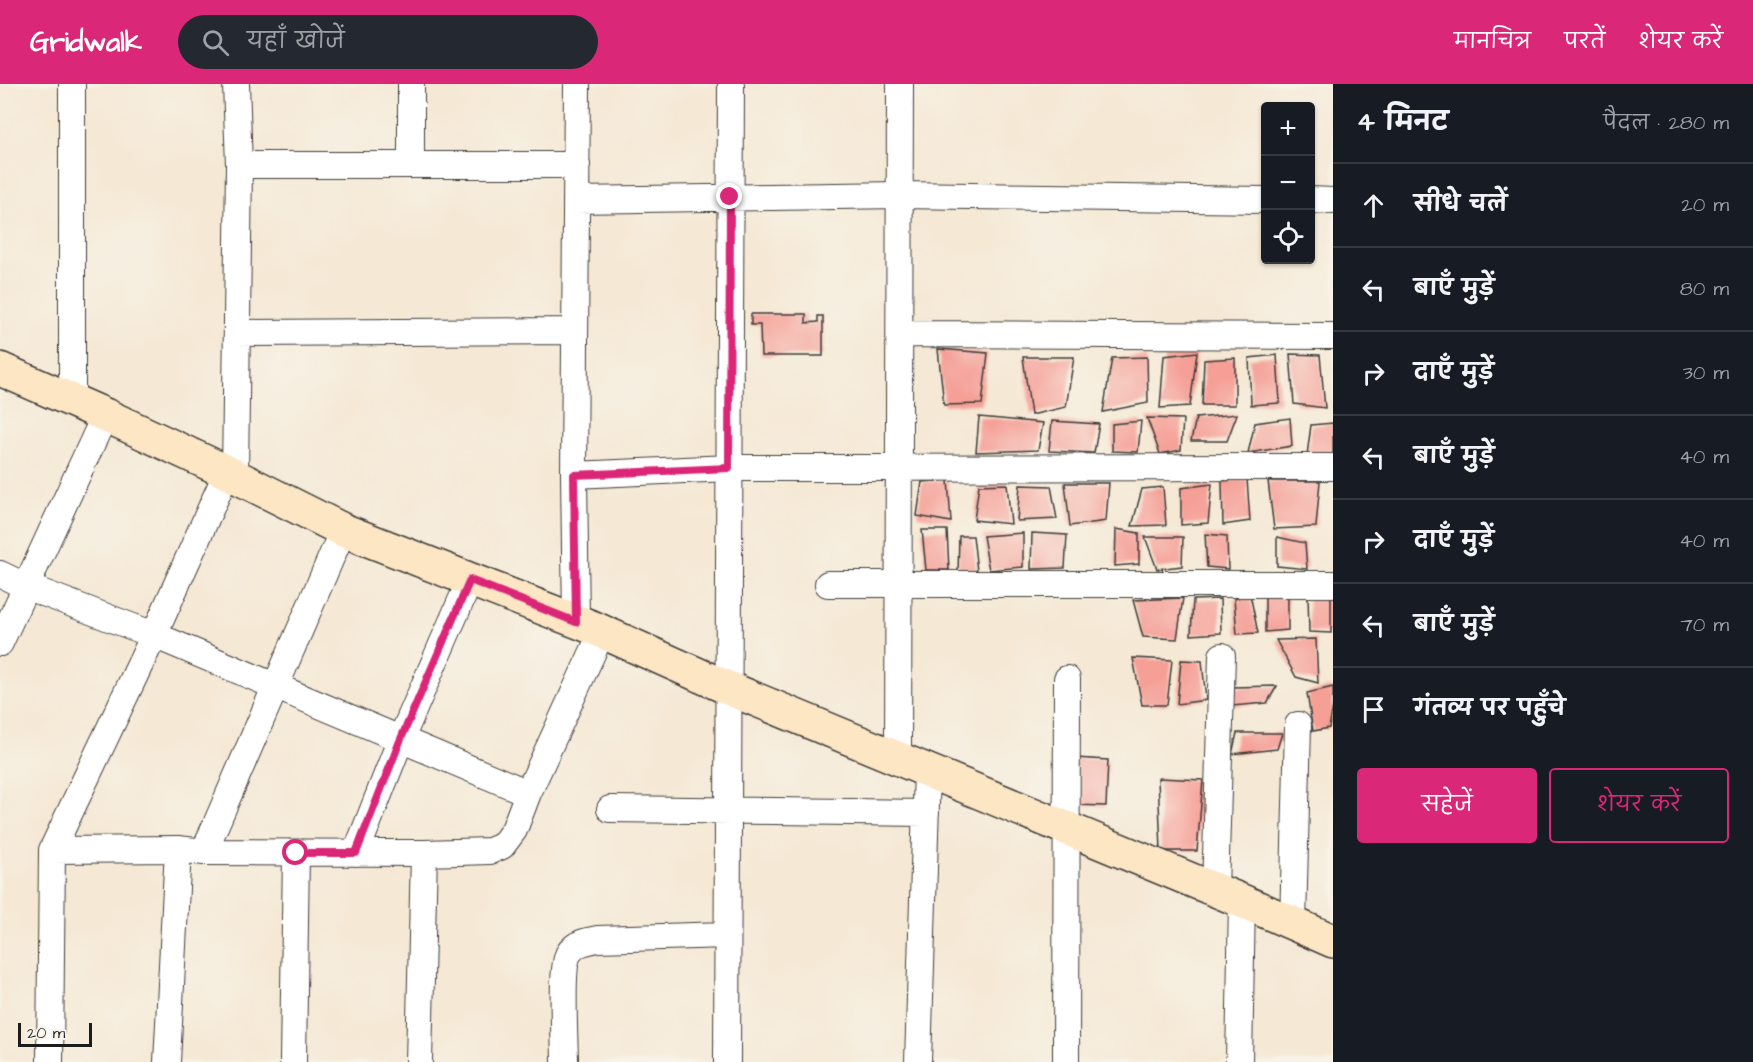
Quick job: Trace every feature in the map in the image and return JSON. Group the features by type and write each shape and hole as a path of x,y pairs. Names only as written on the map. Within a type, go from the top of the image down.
{"street":[{"path":"72,84 72,401"},
{"path":"50,1062 52,850 231,474 237,333 239,165 236,84"},
{"path":"411,84 411,164"},
{"path":"52,850 178,849 204,852 296,853 490,851 502,846 514,830 589,627 574,475 577,84"},
{"path":"727,1062 731,84"},
{"path":"900,84 898,584 912,765 926,813 918,1062"},
{"path":"239,165 577,165"},
{"path":"576,200 900,195 1261,200"},
{"path":"1315,200 1333,201"},
{"path":"237,333 575,331"},
{"path":"900,334 1333,336"},
{"path":"0,369 231,474 343,530 589,627 728,688 1228,895 1333,941"},
{"path":"0,643 105,415"},
{"path":"574,475 729,468 1333,467"},
{"path":"204,852 343,530"},
{"path":"0,574 25,586 154,635 400,741 528,793"},
{"path":"356,853 400,741 470,580"},
{"path":"828,584 1333,584"},
{"path":"1222,656 1228,895 1239,1062"},
{"path":"1066,1062 1067,679"},
{"path":"1293,924 1298,725"},
{"path":"610,809 926,813"},
{"path":"167,1062 178,849"},
{"path":"293,1062 296,853"},
{"path":"419,1062 424,853"},
{"path":"565,1062 564,979 566,959 573,948 586,941 598,939 726,935"}],"building":[{"path":"751,314 806,314 806,323 818,322 818,316 823,316 823,356 761,356 760,325 751,325"},
{"path":"938,349 988,353 982,404 944,405"},
{"path":"1197,352 1190,406 1160,408 1164,356"},
{"path":"1290,354 1320,355 1325,408 1294,404"},
{"path":"1277,355 1280,403 1251,405 1249,358"},
{"path":"1023,357 1074,357 1066,407 1031,415"},
{"path":"1147,357 1148,403 1103,412 1112,358"},
{"path":"1235,358 1235,405 1202,405 1204,360"},
{"path":"1237,414 1227,441 1191,441 1196,418"},
{"path":"979,417 1043,423 1038,450 976,452"},
{"path":"1147,418 1183,419 1181,450 1160,454"},
{"path":"1290,418 1292,446 1248,453 1255,423"},
{"path":"1052,421 1099,424 1094,453 1049,451"},
{"path":"1141,421 1138,452 1112,451 1112,424"},
{"path":"1333,423 1333,457 1307,455 1311,425"},
{"path":"1247,479 1250,521 1223,525 1222,481"},
{"path":"948,480 951,522 917,516 922,482"},
{"path":"1268,481 1320,481 1316,527 1274,529"},
{"path":"1065,483 1109,483 1106,521 1070,526"},
{"path":"1007,484 1011,524 974,520 979,485"},
{"path":"1212,484 1208,523 1181,525 1181,488"},
{"path":"1020,485 1051,486 1057,519 1017,521"},
{"path":"1163,487 1166,525 1132,526 1142,489"},
{"path":"1116,529 1139,533 1139,564 1115,566"},
{"path":"922,530 947,530 949,570 926,570"},
{"path":"1023,533 1023,567 989,570 983,536"},
{"path":"1032,533 1067,535 1065,568 1031,569"},
{"path":"1205,534 1227,536 1228,569 1207,567"},
{"path":"959,536 973,536 977,571 958,574"},
{"path":"1145,537 1183,537 1182,566 1157,569"},
{"path":"1277,537 1305,543 1307,569 1277,566"},
{"path":"1250,594 1258,633 1237,634 1234,599"},
{"path":"1308,595 1331,597 1331,633 1309,632"},
{"path":"1288,596 1288,630 1265,632 1265,597"},
{"path":"1183,598 1177,639 1143,637 1133,600"},
{"path":"1220,599 1221,633 1191,635 1193,600"},
{"path":"1316,639 1318,683 1296,677 1276,640"},
{"path":"1133,658 1172,660 1167,705 1142,705"},
{"path":"1181,660 1202,661 1206,700 1177,704"},
{"path":"1277,686 1267,703 1232,706 1232,687"},
{"path":"1333,687 1333,706 1329,728 1313,731 1307,693"},
{"path":"1237,733 1282,733 1277,749 1232,754"},
{"path":"1075,758 1108,760 1106,806 1072,805"},
{"path":"1158,778 1203,780 1197,851 1161,851"}],"route":[{"path":"296,853 356,853 400,741 470,580 576,622 574,475 729,468 730,197"}]}
